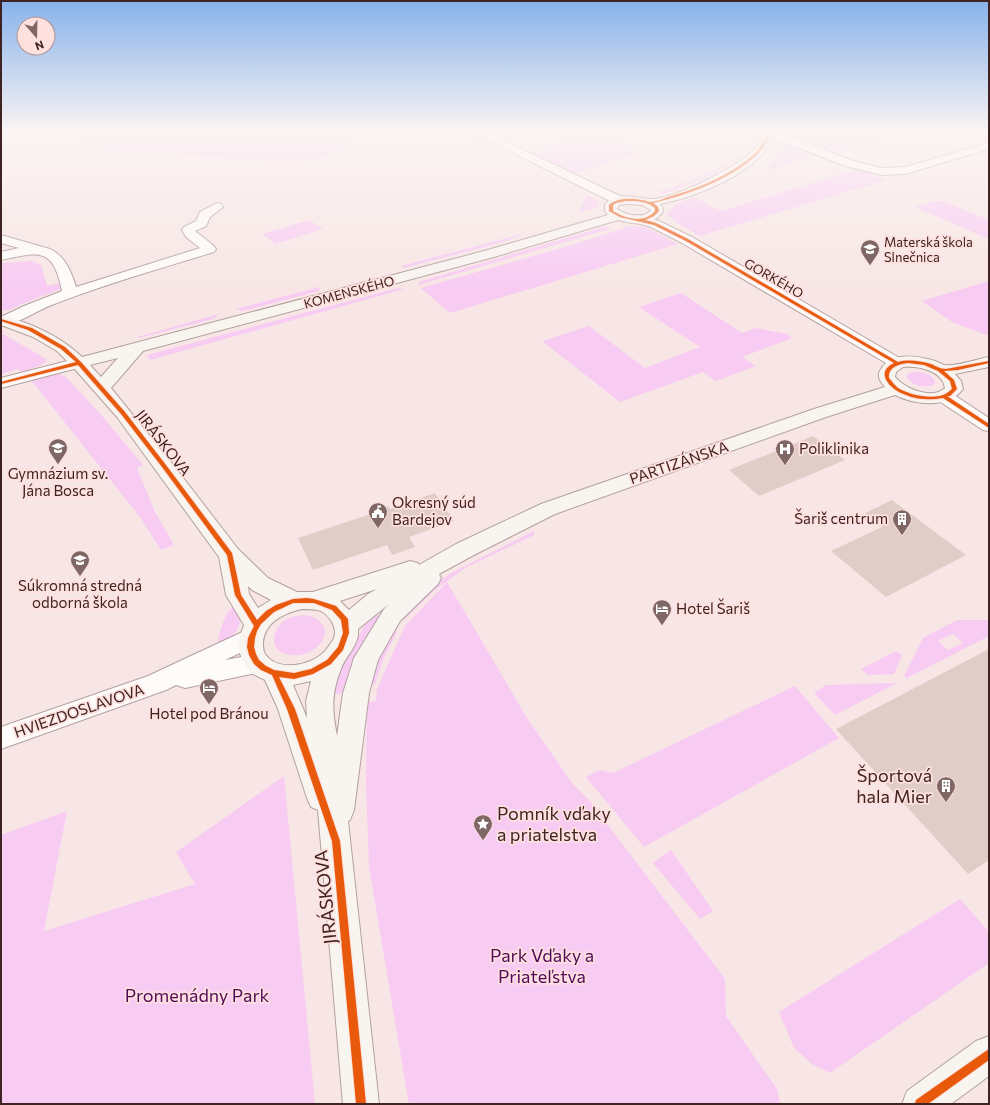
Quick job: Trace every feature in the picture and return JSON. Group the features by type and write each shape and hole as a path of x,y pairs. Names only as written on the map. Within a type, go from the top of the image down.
{"street":[{"path":"586,185 620,201"},
{"path":"653,209 639,200 615,202 610,208 611,211 617,216 637,219 651,217 653,209 660,201 704,185"},
{"name":"JIRÁSKOVA","path":"3,320 70,293 209,249 188,230 202,223 204,215 217,207"},
{"name":"GORKÉHO","path":"653,209 687,240"},
{"name":"KOMENSKÉHO","path":"79,363 489,254 617,216"},
{"name":"GORKÉHO","path":"637,219 656,224 687,240 897,364"},
{"path":"1,239 56,257 70,293"},
{"path":"1,256 38,250"},
{"name":"JIRÁSKOVA","path":"3,320 30,330 63,348 79,363 123,413 230,555 260,584 303,601"},
{"path":"101,389 116,370 136,349"},
{"path":"940,370 989,362"},
{"path":"1,383 79,363"},
{"path":"918,363 940,370 948,374 955,385 955,390 945,397 917,397 899,390 891,384 887,377 887,372 890,367 897,364 918,363"},
{"name":"PARTIZÁNSKA","path":"346,626 376,600 464,550 548,509 820,413 887,392 899,390"},
{"path":"945,397 989,426"},
{"name":"JIRÁSKOVA","path":"336,841 356,693 366,658 392,615 421,586 464,550"},
{"name":"PARTIZÁNSKA","path":"303,601 365,584 464,550"},
{"name":"JIRÁSKOVA","path":"230,555 238,595 254,631"},
{"path":"303,601 325,604 335,609 342,617 346,626 344,643 333,659 320,668 305,673 289,676 266,668 252,656 250,647 254,631 266,614 279,606 303,601"},
{"name":"HVIEZDOSLAVOVA","path":"1,738 157,683 254,631"},
{"name":"JIRÁSKOVA","path":"333,659 319,703 336,841 361,1104"},
{"name":"JIRÁSKOVA","path":"266,668 291,709 336,841"},
{"name":"HVIEZDOSLAVOVA","path":"157,683 266,668"},
{"path":"920,1104 989,1054"}],"green space":[{"path":"680,185 687,185 660,194 661,191"},
{"path":"807,185 871,185 700,236 680,225 667,214 676,204 694,197 721,211"},
{"path":"588,194 598,201 599,206 578,213"},
{"path":"935,201 943,201 989,220 989,237 987,238 915,207"},
{"path":"309,220 323,229 276,244 262,234"},
{"path":"606,226 610,229 418,285 419,282"},
{"path":"630,226 646,227 678,244 450,313 421,288 575,244"},
{"path":"526,233 507,241 404,268 401,266"},
{"path":"32,261 41,265 47,286 61,283 63,288 19,305 13,309 1,310 1,263"},
{"path":"989,281 989,334 986,335 952,322 922,301"},
{"path":"320,287 319,291 242,311 236,309"},
{"path":"398,288 404,289 150,360 147,355"},
{"path":"681,293 742,333 756,328 787,334 792,338 742,357 756,366 716,381 703,372 620,402 542,341 589,326 645,368 700,347 639,307"},
{"path":"219,314 213,319 139,338 137,337"},
{"path":"1,333 47,361 39,366 21,372 18,369 1,374"},
{"path":"912,372 921,372 929,375 934,379 935,384 931,386 920,386 912,383 907,375"},
{"path":"59,374 66,377 102,416 143,465 137,468 155,512 174,545 161,550 140,517 31,380 48,375"},
{"path":"534,531 534,535 465,568 436,589 404,620 402,618 427,590 451,573"},
{"name":"Park Vďaky a Priateľstva","path":"447,582 527,718 572,783 589,800 725,979 726,1016 777,1089 780,1104 409,1104 369,867 366,783 367,702 376,701 377,689 405,626"},
{"path":"234,606 241,617 240,623 234,634 217,645 227,614"},
{"path":"376,613 382,620 351,690 333,695 338,674 365,624"},
{"path":"305,615 317,619 324,626 325,633 322,641 316,648 307,653 297,655 286,654 276,648 274,638 278,627 289,618"},
{"path":"957,620 989,620 989,636 907,678 904,676 923,638","holes":["953,634 963,643 948,650 938,641"]},
{"path":"393,629 397,632 382,662 375,684 369,687 372,669"},
{"path":"896,651 902,655 894,674 868,675 861,669"},
{"path":"897,683 835,715 814,693 826,685"},
{"path":"795,686 839,738 644,847 586,777 599,770 613,773"},
{"name":"Promenádny Park","path":"284,776 315,1104 1,1104 1,835 67,811 44,931 195,884 176,852"},
{"path":"671,850 713,911 700,919 653,863"},
{"path":"960,899 989,932 989,963 830,1073 812,1064 794,1048 779,1012"}],"building":[{"name":"Poliklinika","path":"813,436 845,460 759,496 729,470"},
{"name":"Okresný súd Bardejov","path":"435,493 454,521 409,537 415,547 392,555 387,545 313,570 298,538 371,514 370,512 389,506 390,509"},
{"name":"Šariš centrum","path":"892,500 966,555 886,597 831,551 882,527 865,513"},
{"name":"Športová hala Mier","path":"989,649 989,860 968,874 836,729"}],"cycle path":[{"path":"650,203 681,195 707,185"},
{"path":"626,200 639,200 650,203 657,208 657,211 653,216 641,220 628,218 611,211 611,205 615,202 626,200"},
{"path":"637,219 655,224 687,240 897,363"},
{"path":"1,320 30,329 63,348 79,363 123,413 230,555 238,595 256,624"},
{"path":"940,370 953,381 954,389 948,395 937,398 922,398 907,394 895,388 887,378 889,369 897,363 902,362 930,365 941,370 989,362"},
{"path":"1,383 79,363"},
{"path":"945,397 989,426"},
{"path":"293,601 314,601 334,608 344,619 346,633 340,648 329,662 313,672 294,676 273,673 264,668 257,662 251,647 251,638 259,622 272,610 293,601"},
{"path":"274,673 291,709 336,841 361,1104"},
{"path":"920,1104 989,1054"}],"place":[{"name":"Materská škola Slnečnica","path":"870,266"},
{"name":"Gymnázium sv. Jána Bosca","path":"58,465"},
{"name":"Poliklinika","path":"785,466"},
{"name":"Okresný súd Bardejov","path":"378,529"},
{"name":"Šariš centrum","path":"902,536"},
{"name":"Súkromná stredná odborná škola","path":"80,577"},
{"name":"Hotel Šariš","path":"662,626"},
{"name":"Hotel pod Bránou","path":"209,705"},
{"name":"Športová hala Mier","path":"946,803"},
{"name":"Pomník vďaky a priatelstva","path":"483,841"}]}
